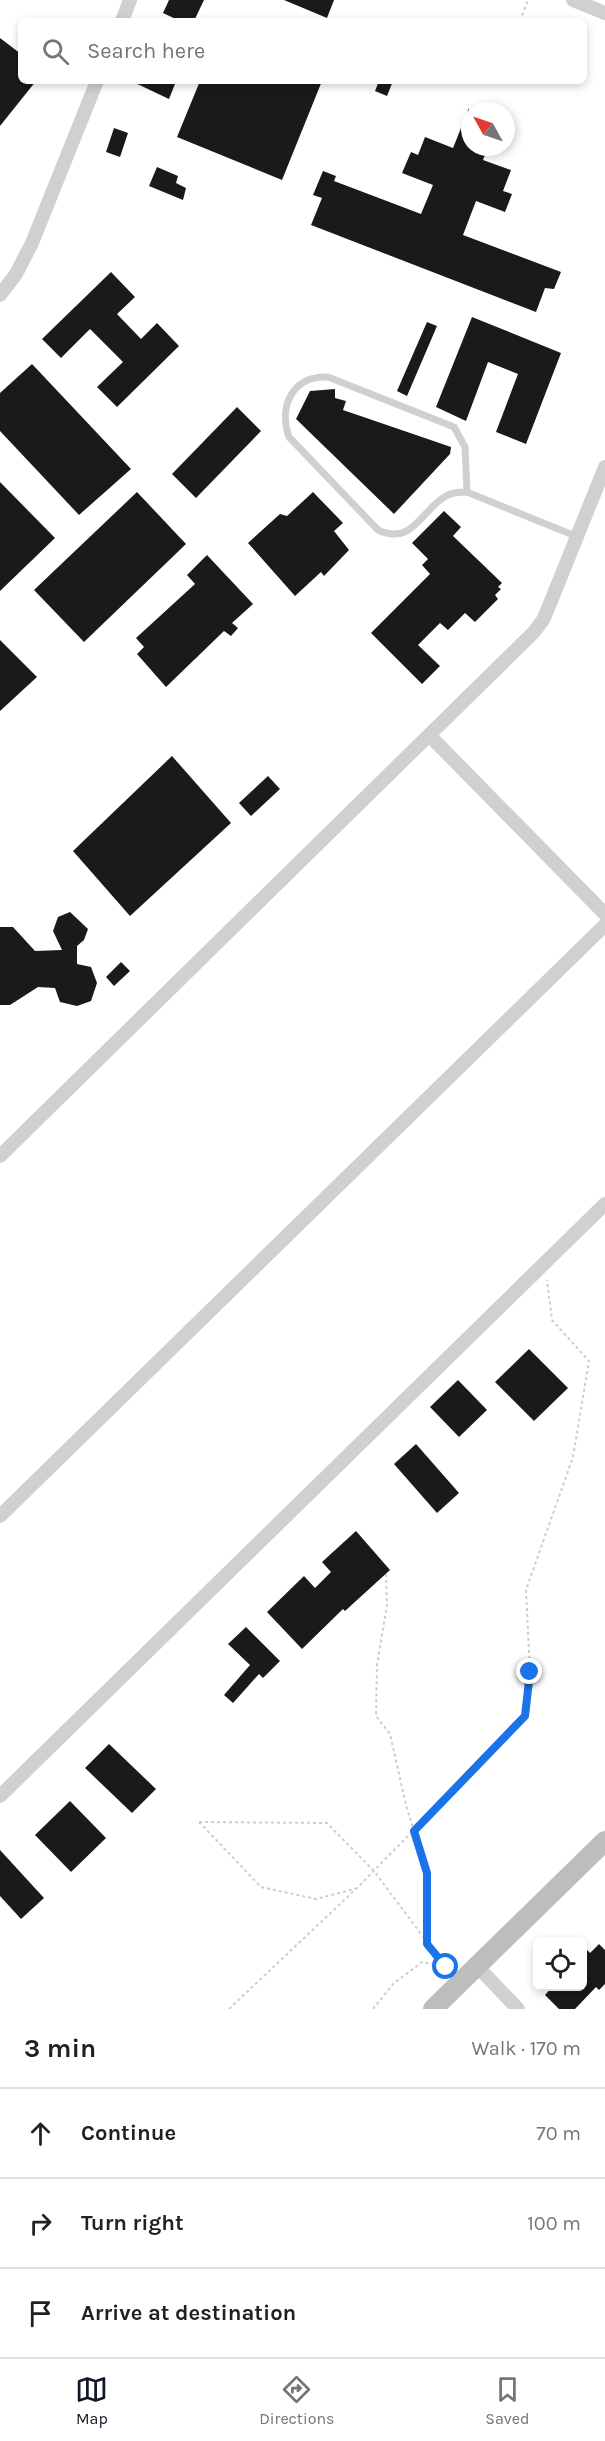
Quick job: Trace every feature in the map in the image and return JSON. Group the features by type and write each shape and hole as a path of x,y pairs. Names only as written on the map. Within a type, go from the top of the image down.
{"main road":[{"path":"434,2009 605,1841"}],"street":[{"path":"123,18 130,0"},
{"path":"573,0 605,13"},
{"path":"0,295 16,274 28,252 97,84"},
{"path":"0,1156 430,736 543,620 605,467"},
{"path":"430,736 605,914"},
{"path":"0,1516 605,925"},
{"path":"0,1796 605,1204"},
{"path":"477,1966 518,2009"}],"lane":[{"path":"467,492 465,447 454,427 328,377 318,376 307,379 298,385 292,394 285,418 289,437 378,530 390,536 403,533 448,495 467,492 578,537"}],"path":[{"path":"521,18 528,0"},
{"path":"229,2009 358,1887 525,1716 530,1672 526,1590 573,1457 589,1361 552,1320 545,1262"},
{"path":"386,1574 387,1605 377,1665 376,1716 390,1734 427,1873 427,1944"},
{"path":"358,1887 316,1899 261,1887 199,1822 327,1823 374,1871 427,1944 460,1983"},
{"path":"373,2009 393,1984 422,1962 446,1967"}],"building":[{"path":"169,0 204,0 195,18 174,18 163,13"},
{"path":"284,0 334,0 327,18"},
{"path":"0,38 18,52 18,84 34,84 0,126"},
{"path":"137,84 175,84 169,99"},
{"path":"199,84 321,84 282,180 177,137"},
{"path":"378,84 392,84 387,96 375,91"},
{"path":"114,128 128,133 120,157 106,152"},
{"path":"461,128 461,156 485,156 483,160 511,170 503,191 512,194 505,212 476,201 463,235 561,272 554,289 545,288 536,312 311,225 322,198 313,195 323,171 336,176 334,181 421,214 433,185 402,173 411,152 418,155 425,137 453,148"},
{"path":"157,167 178,176 176,183 186,188 183,200 149,186"},
{"path":"111,272 135,297 117,314 141,339 157,323 179,346 117,407 97,387 123,362 90,329 61,358 42,339"},
{"path":"472,317 561,353 526,444 496,432 518,374 488,362 466,421 436,407"},
{"path":"427,322 437,326 407,396 397,391"},
{"path":"32,364 131,469 79,515 0,431 0,393"},
{"path":"335,389 335,398 346,401 343,410 451,447 450,454 394,514 296,419 310,391"},
{"path":"237,407 261,431 196,498 172,474"},
{"path":"0,482 55,538 0,591"},
{"path":"137,492 186,544 84,642 34,590"},
{"path":"313,492 343,523 334,531 349,550 324,576 321,572 295,596 248,543 280,514 287,516"},
{"path":"444,511 461,527 453,536 502,583 498,587 501,589 495,595 498,599 475,622 465,613 448,630 440,623 418,645 440,666 422,684 371,633 430,574 422,565 428,559 412,543"},
{"path":"207,555 253,604 232,623 238,628 231,636 224,631 166,687 137,654 144,647 136,638 195,584 187,575"},
{"path":"0,640 37,677 0,711"},
{"path":"172,756 231,823 130,916 73,851"},
{"path":"268,776 280,789 251,816 239,803"},
{"path":"70,912 88,929 84,940 77,946 77,964 91,967 97,983 91,1001 77,1006 60,1002 55,988 38,987 10,1005 0,1005 0,927 13,927 35,951 62,950 53,931 58,917"},
{"path":"121,962 130,971 114,986 106,977"},
{"path":"529,1349 568,1388 534,1421 495,1382"},
{"path":"458,1380 487,1410 459,1437 430,1407"},
{"path":"416,1444 459,1493 437,1513 394,1464"},
{"path":"356,1531 390,1570 345,1611 343,1609 302,1649 267,1612 304,1576 315,1588 331,1572 322,1562"},
{"path":"246,1627 280,1661 263,1678 259,1674 233,1703 224,1695 250,1665 228,1644"},
{"path":"109,1744 156,1789 132,1813 85,1768"},
{"path":"70,1801 106,1838 71,1872 35,1835"},
{"path":"0,1850 44,1898 21,1919 0,1896"},
{"path":"599,1944 605,1950 605,1984 599,1990 596,1987 575,2009 559,2009 545,1995 549,1991 587,1991 587,1950 590,1953"}],"route":[{"path":"446,1967 427,1944 427,1873 414,1831 489,1756 525,1716 530,1672"}]}
